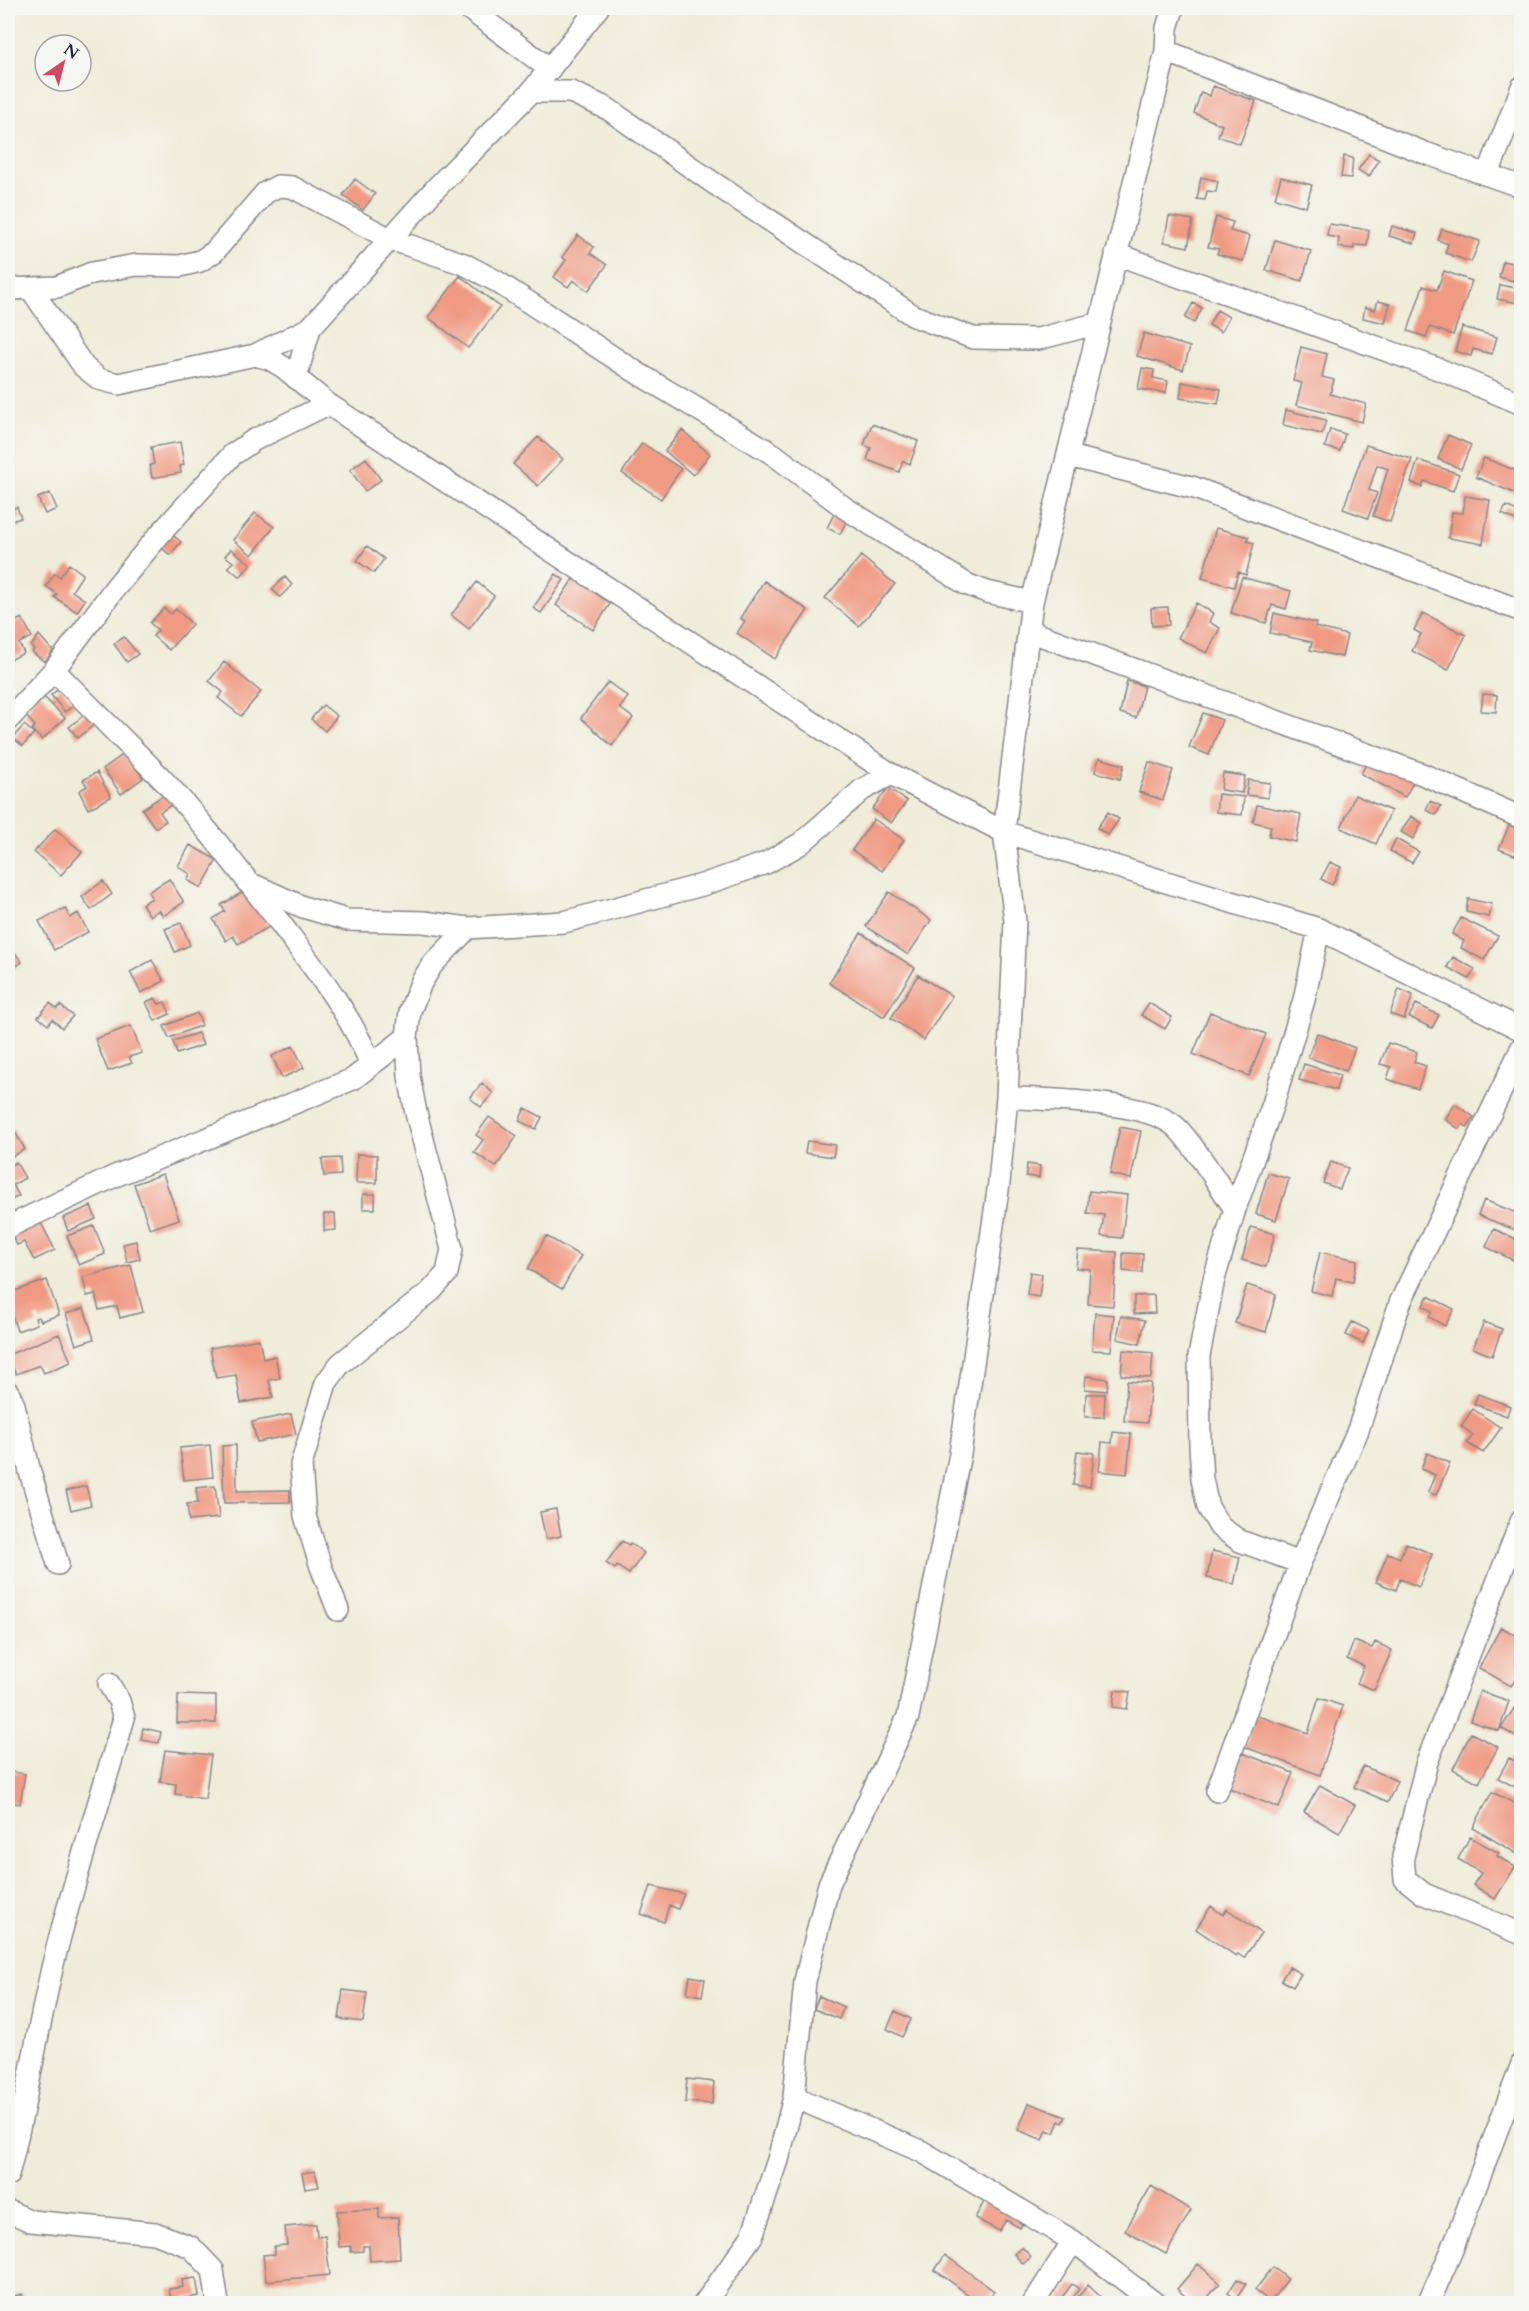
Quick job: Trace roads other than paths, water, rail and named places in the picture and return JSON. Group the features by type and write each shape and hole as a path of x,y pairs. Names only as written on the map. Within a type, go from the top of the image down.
{"street":[{"path":"468,8 550,69"},
{"path":"31,289 84,367 99,379 118,384 255,355 310,328 390,239 531,92 598,8"},
{"path":"704,2304 752,2236 778,2160 794,2097 805,1981 829,1884 908,1717 960,1454 999,1182 1007,1097 1015,921 1004,832 1032,602 1166,51 1167,28 1173,8"},
{"path":"1166,51 1425,153 1521,187"},
{"path":"1488,174 1521,87"},
{"path":"531,92 571,92 608,109 712,182 914,316 973,338 1038,339 1099,323"},
{"path":"8,289 57,286 93,273 136,265 180,266 200,261 214,252 265,193 278,186 292,187 390,239 464,264 639,374 773,454 845,508 966,584 987,592 1032,602"},
{"path":"1116,254 1442,370 1521,404"},
{"path":"296,378 310,328"},
{"path":"255,355 270,359 328,404 891,774 1004,832 1319,930 1521,1030"},
{"path":"8,720 54,670 115,588 232,455 254,440 328,404"},
{"path":"1069,456 1195,488 1521,611"},
{"path":"1029,631 1422,774 1521,818"},
{"path":"54,670 167,785 247,882 303,953 333,997 360,1038 371,1065"},
{"path":"247,882 303,907 347,920 424,922 468,928 564,922 702,885 766,863 800,844 862,790 891,774"},
{"path":"338,1610 305,1516 301,1465 311,1426 326,1383 340,1364 431,1292 447,1273 452,1249 416,1113 409,1076 407,1036 410,1011 421,983 432,965 468,928"},
{"path":"1300,1563 1240,1541 1220,1527 1208,1507 1202,1479 1199,1356 1214,1279 1234,1209 1276,1094 1304,1000 1319,930"},
{"path":"8,1227 115,1176 354,1079 407,1036"},
{"path":"1217,1791 1234,1750 1265,1653 1300,1563 1358,1430 1400,1303 1521,1047"},
{"path":"1007,1097 1133,1107 1160,1116 1178,1128 1234,1209"},
{"path":"8,1392 14,1405 30,1472 58,1564"},
{"path":"1521,1520 1427,1762 1403,1857 1405,1879 1424,1894 1521,1934"},
{"path":"8,2175 22,2120 58,1945 124,1718 119,1701 109,1684"},
{"path":"1428,2304 1452,2250 1521,2064"},
{"path":"794,2097 921,2151 1073,2241 1156,2304"},
{"path":"8,2205 31,2221 155,2232 191,2247 213,2270 218,2304"},
{"path":"1033,2304 1073,2241"}]}
